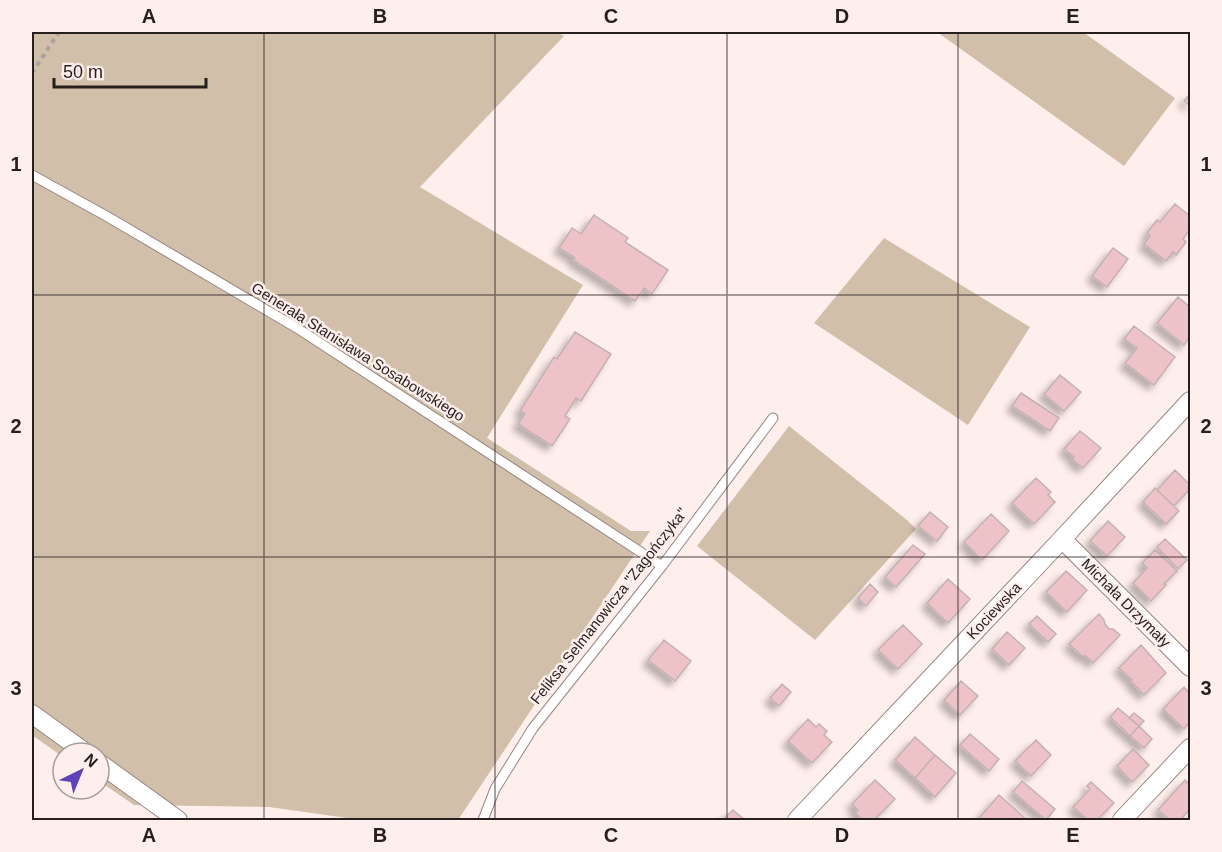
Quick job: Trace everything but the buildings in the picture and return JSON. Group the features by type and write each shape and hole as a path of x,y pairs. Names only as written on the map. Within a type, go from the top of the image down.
{"street":[{"name":"Kociewska","path":"797,820 1191,400"},
{"name":"Michała Drzymały","path":"1062,539 1191,667"},
{"path":"32,714 69,741"},
{"path":"1122,820 1191,748"},
{"path":"111,772 178,820"}],"lane":[{"name":"Generała Stanisława Sosabowskiego","path":"32,175 297,328 662,566"},
{"name":"Feliksa Selmanowicza \"Zagończyka\"","path":"483,820 495,789 533,728 662,566 772,418"}],"path":[{"path":"32,73 59,32"}],"shaded area":[{"path":"32,32 557,32 564,36 420,187 583,285 487,438 631,531 650,531 458,820 361,820 269,807 134,805 111,789 111,741 51,741 51,748 32,735"},
{"path":"937,32 1083,32 1175,98 1124,166"},
{"path":"884,238 1030,327 968,425 814,323"},
{"path":"789,426 916,529 815,640 697,546"}]}
